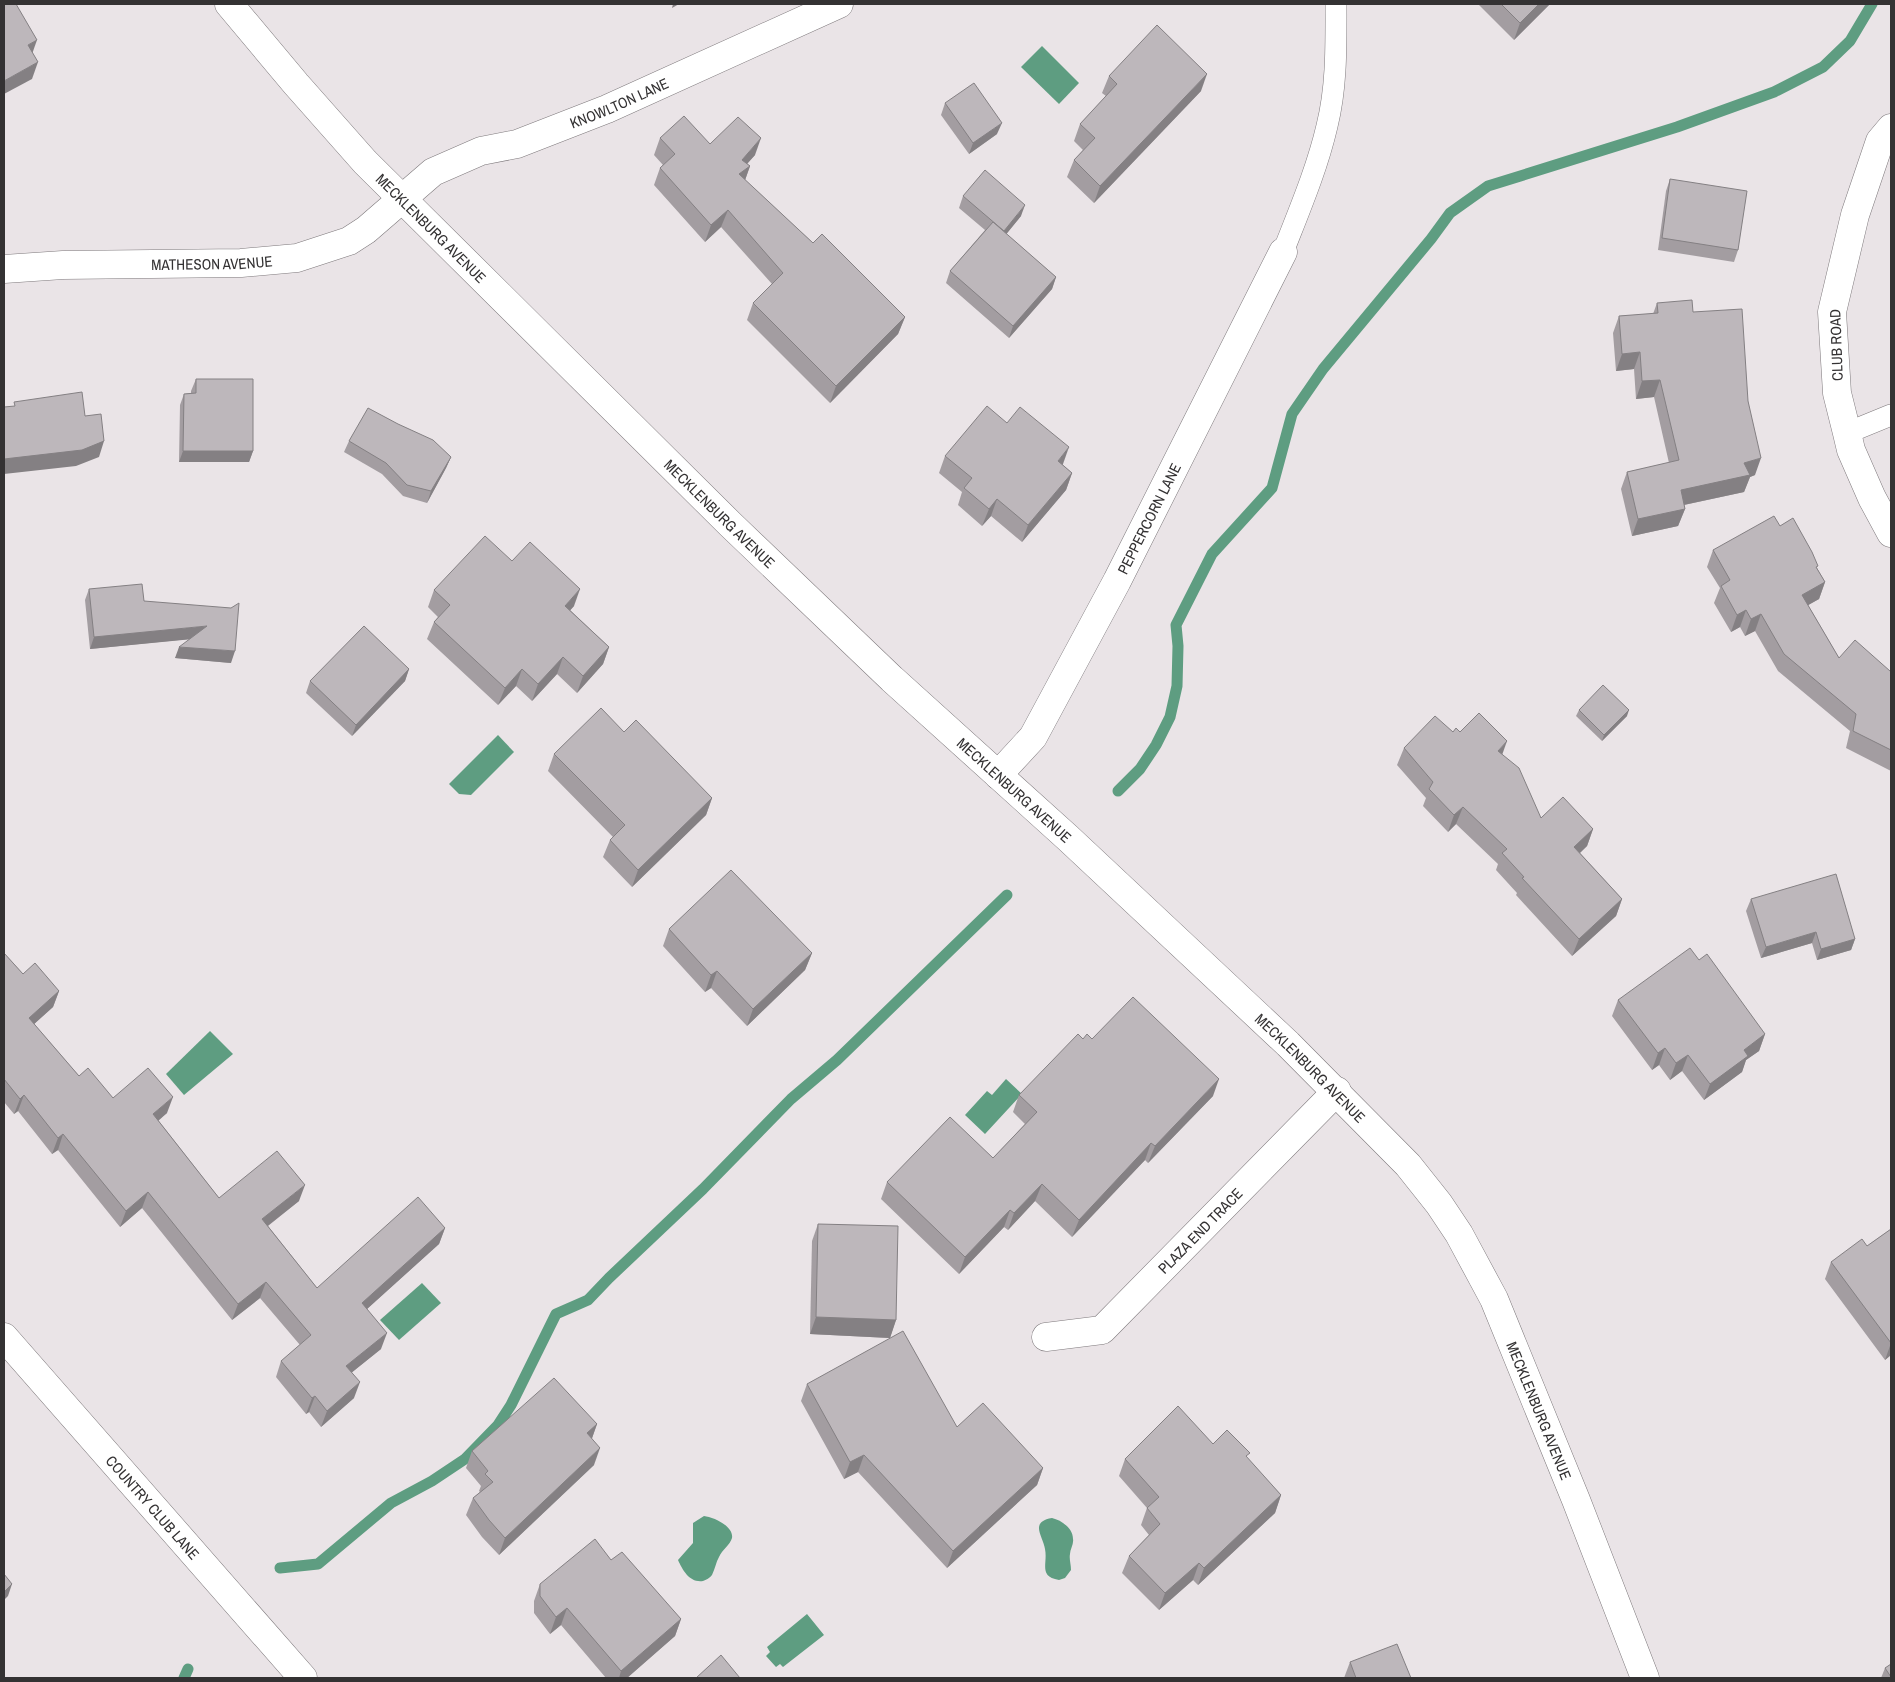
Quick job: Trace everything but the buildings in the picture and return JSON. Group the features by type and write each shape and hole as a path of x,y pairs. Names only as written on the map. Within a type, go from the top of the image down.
{"street":[{"name":"MECKLENBURG AVENUE","path":"229,4 365,162 730,524 892,679 1266,1023 1408,1165 1439,1204 1459,1234 1488,1288 1576,1500 1646,1678"},
{"name":"KNOWLTON LANE","path":"401,199 433,172 481,151 517,144 607,109 839,4"},
{"name":"CLUB ROAD","path":"1891,128 1880,141 1856,215 1839,277 1832,312 1837,393 1851,450 1872,498 1891,532"},
{"name":"MATHESON AVENUE","path":"4,269 63,265 241,263 296,258 349,242 366,230 401,199"},
{"name":"PEPPERCORN LANE","path":"998,775 1033,737 1117,581 1282,252"},
{"name":"PLAZA END TRACE","path":"1046,1337 1102,1330 1337,1092"},
{"name":"COUNTRY CLUB LANE","path":"4,1337 303,1678"}],"lane":[{"path":"1282,252 1311,179 1328,125 1335,72 1336,4"},
{"path":"1847,433 1891,415"}],"shaded area":[{"path":"1042,46 1079,83 1059,104 1021,67"},
{"path":"498,735 514,752 471,795 459,794 449,784"},
{"path":"210,1031 233,1054 184,1095 166,1074"},
{"path":"1006,1079 1022,1094 985,1134 965,1115 987,1091 992,1095"},
{"path":"422,1283 441,1303 399,1340 380,1320"},
{"path":"704,1516 717,1520 726,1526 732,1534 732,1538 720,1554 711,1576 704,1581 698,1581 688,1575 678,1560 693,1543 693,1523"},
{"path":"1052,1518 1066,1525 1071,1531 1073,1539 1070,1556 1071,1570 1065,1578 1059,1580 1048,1576 1046,1572 1046,1554 1039,1530 1041,1523"},
{"path":"807,1614 824,1635 783,1667 780,1664 776,1667 766,1656 770,1652 767,1647"}],"waterway":[{"path":"1118,791 1140,769 1156,745 1170,717 1177,686 1178,646 1176,625 1212,554 1272,488 1292,414 1323,369 1431,239 1450,213 1488,186 1677,127 1774,92 1823,67 1850,41 1872,4"},
{"path":"280,1568 318,1564 391,1503 432,1481 465,1459 498,1425 511,1405 556,1314 588,1300 703,1189 791,1099 837,1060 1007,895"},
{"path":"184,1678 188,1669"}]}
